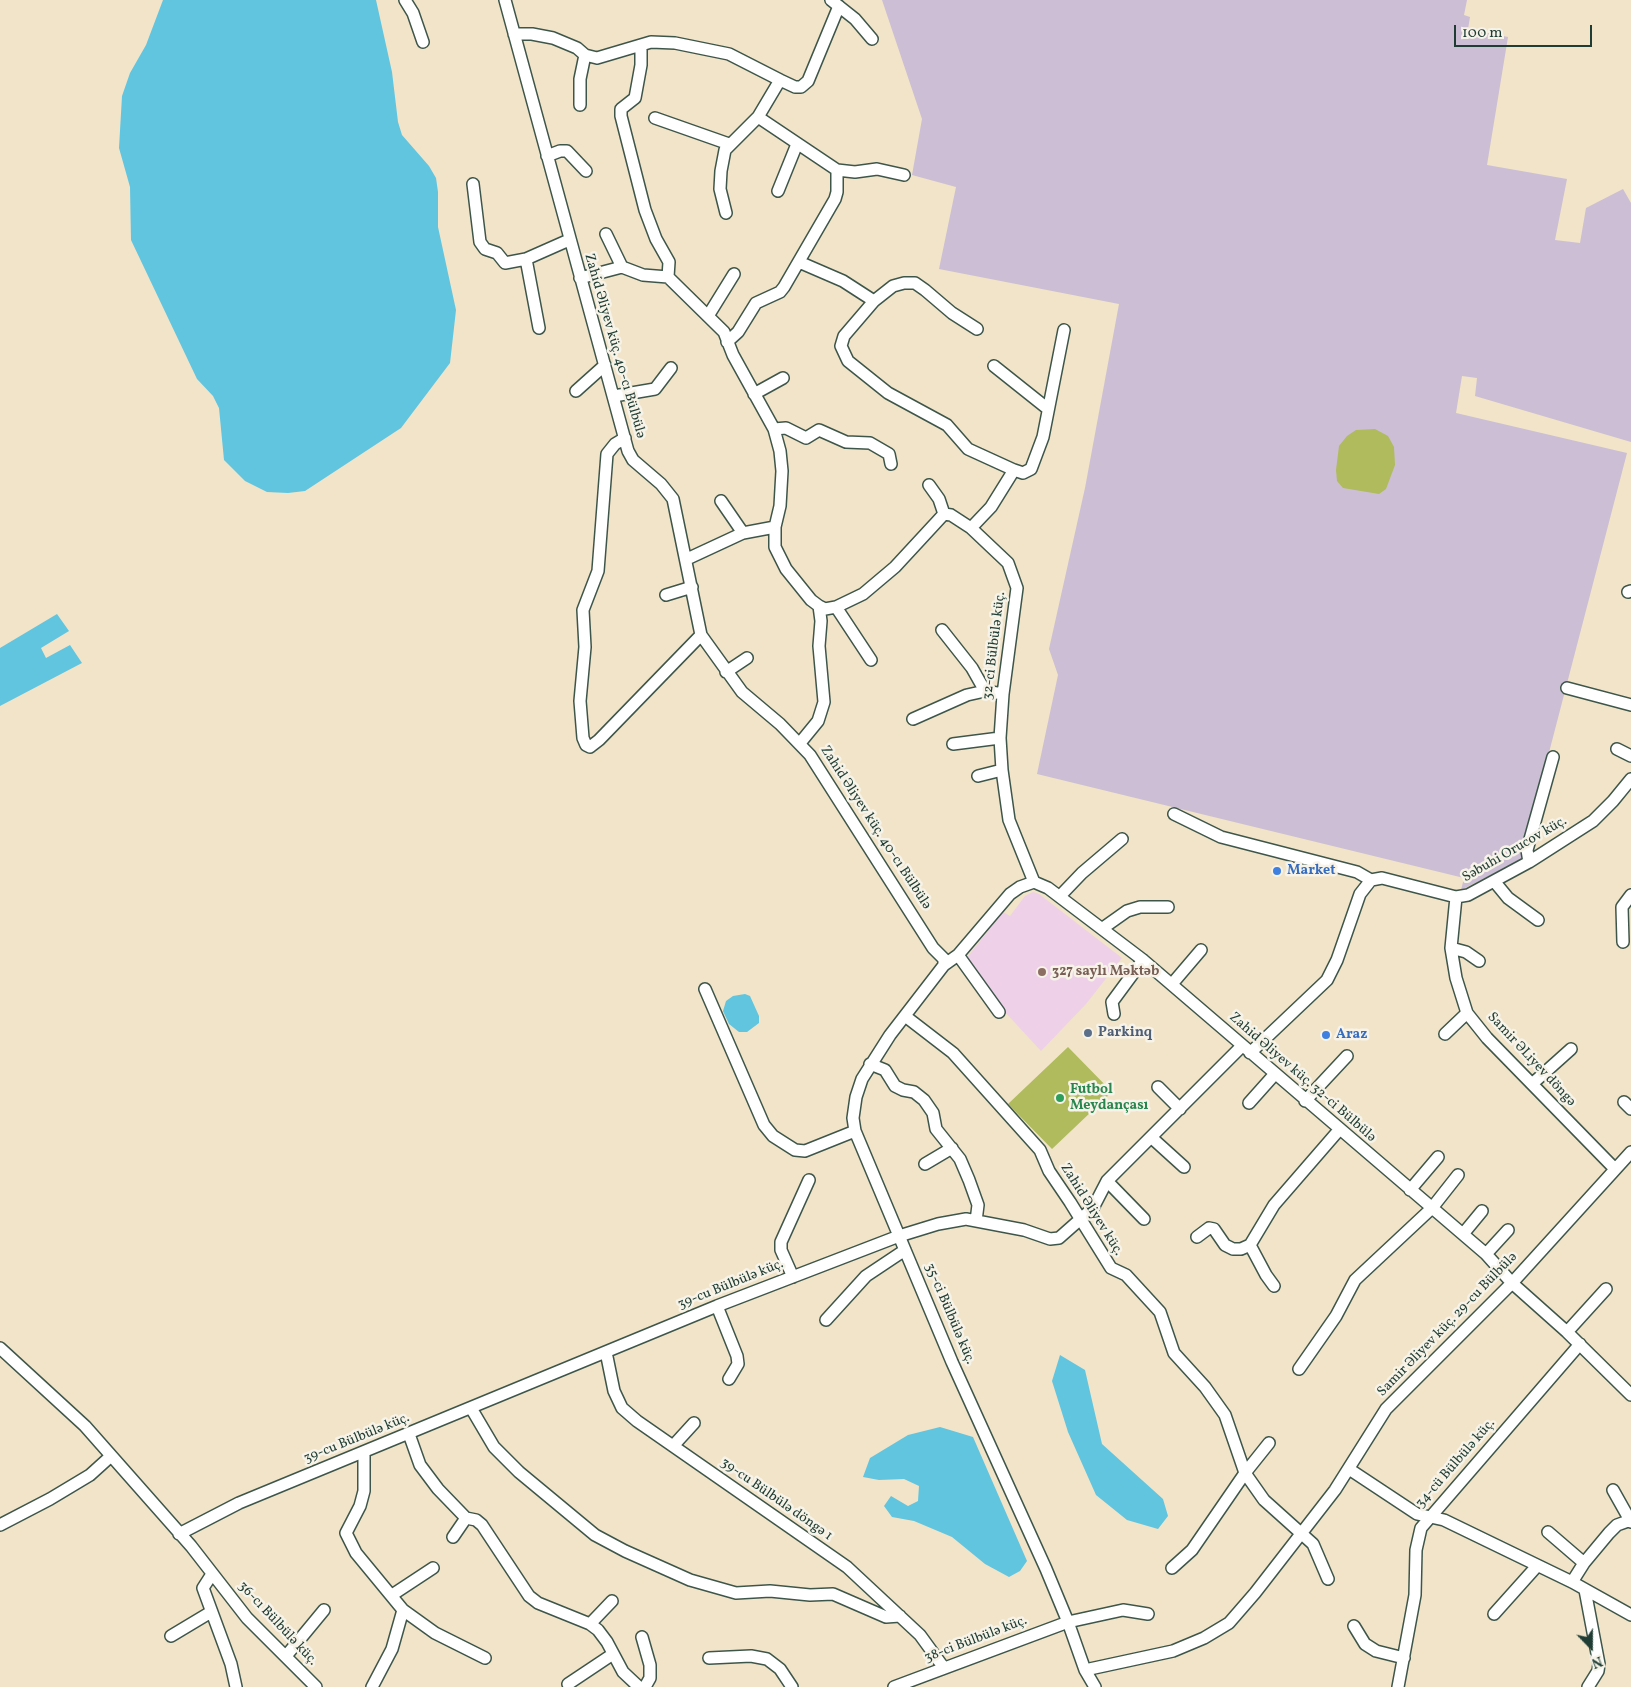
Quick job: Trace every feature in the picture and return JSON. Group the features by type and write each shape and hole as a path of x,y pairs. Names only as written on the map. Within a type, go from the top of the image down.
{"street":[{"path":"405,0 414,13 423,42"},
{"name":"Zahid Əliyev küç. 40-cı Bülbülə","path":"505,0 569,240 625,438 633,460 661,484 673,499 687,559 701,635 742,692 800,743 820,767 933,948 944,960 944,965"},
{"path":"514,34 532,34 553,38 569,43 585,55 605,57 641,45 661,41 729,54 794,88 801,87 808,81 835,3 872,39"},
{"path":"641,45 641,65 635,98 621,109 621,116 645,210 656,239 667,254 669,262 668,277"},
{"path":"580,105 580,79 585,55"},
{"path":"726,213 720,189 720,171 725,150 758,117 780,80"},
{"path":"758,117 837,170 855,172 877,169 904,175"},
{"path":"655,118 729,144"},
{"path":"778,191 797,144"},
{"path":"547,156 560,151 566,151 586,171"},
{"path":"727,342 738,332 756,303 780,292 835,199 838,180 837,170"},
{"path":"474,184 478,236 482,246 497,253 505,263 526,259 569,240"},
{"path":"606,234 622,267"},
{"path":"526,259 538,328"},
{"path":"799,262 843,281 874,301"},
{"path":"580,278 622,267 643,274 668,277 719,326 774,429 780,450 782,471 780,506 775,527 775,546 779,558 802,589 819,606 825,609 836,607 863,594 883,577 944,514 939,499 929,485"},
{"path":"708,316 734,274"},
{"path":"977,329 952,313 939,300 915,283 893,286 874,301 841,340 841,346 848,361 873,379 888,393 948,425 968,449 1023,473 1031,468 1043,437 1064,330"},
{"path":"576,391 605,365"},
{"path":"994,366 1048,409"},
{"path":"614,396 655,389 671,368"},
{"path":"754,394 782,378"},
{"path":"774,429 786,428 806,438 819,430 846,442 870,443 889,454 891,464"},
{"path":"625,438 615,444 607,454 598,571 583,610 585,647 580,701 583,738 586,745 590,747 600,740 701,635"},
{"path":"971,528 991,507 1014,470"},
{"path":"721,501 743,533"},
{"name":"32-ci Bülbülə küç.","path":"944,514 951,515 971,528 1008,562 1016,580 1017,599 1003,694 1000,738 1002,770 1009,820 1034,882"},
{"path":"687,559 743,533 775,527"},
{"path":"666,595 692,587"},
{"path":"800,743 818,721 824,702 819,646 821,628 819,606"},
{"path":"836,607 871,660"},
{"path":"942,630 972,668 985,691"},
{"path":"726,672 747,658"},
{"path":"1567,688 1631,705"},
{"path":"913,719 960,698 985,691 1003,694"},
{"path":"953,744 1000,738"},
{"path":"1617,749 1631,756"},
{"path":"1529,862 1527,850 1553,757"},
{"path":"978,776 1002,770"},
{"name":"Səbuhi Orucov küç.","path":"1371,880 1382,878 1456,897 1468,895 1529,862 1592,821 1613,801 1631,779"},
{"path":"1174,814 1221,837 1357,872 1371,880 1360,894 1337,960 1327,980 1246,1050"},
{"path":"1060,896 1082,873 1122,839"},
{"path":"1494,881 1508,898 1538,920"},
{"path":"944,965 958,955 1010,894 1020,887 1034,882"},
{"name":"Zahid Əliyev küç. 32-ci Bülbülə","path":"1034,882 1060,896 1172,984 1274,1075 1486,1254 1512,1283 1631,1393"},
{"path":"1623,942 1622,908 1631,895"},
{"name":"Samir ƏLiyev döngə","path":"1456,897 1451,948 1456,978 1467,1013 1487,1038 1615,1169"},
{"path":"1103,928 1127,911 1140,907 1168,907"},
{"path":"1451,948 1466,952 1479,962"},
{"path":"1172,984 1201,950"},
{"path":"958,955 999,1012"},
{"path":"1114,1014 1112,1002 1143,960"},
{"name":"35-ci Bülbülə küç.","path":"944,965 870,1064 862,1079 852,1110 856,1131 952,1362 1068,1622 1085,1670 1095,1687"},
{"path":"704,989 764,1125 773,1136 795,1150 805,1151 856,1131"},
{"path":"1445,1034 1467,1013"},
{"name":"Zahid Əliyev küç.","path":"905,1016 953,1053 1040,1150 1049,1172 1110,1268 1126,1275 1160,1312 1174,1353 1205,1387 1225,1415 1245,1472 1264,1500 1312,1544 1328,1579"},
{"path":"1532,1084 1571,1049"},
{"name":"39-cu Bülbülə küç.","path":"179,1534 239,1503 717,1306 899,1236 955,1220 976,1221 1024,1230 1054,1240 1081,1221 1093,1208 1107,1181 1180,1109 1246,1050"},
{"path":"1305,1101 1347,1056"},
{"path":"870,1064 885,1070 895,1086 914,1092 924,1100 933,1113 936,1129 960,1159 978,1205 976,1221"},
{"path":"1249,1103 1274,1075"},
{"path":"1158,1087 1180,1109"},
{"path":"1197,1237 1209,1228 1214,1229 1225,1245 1233,1249 1241,1250 1250,1244 1274,1205 1339,1130"},
{"path":"1152,1138 1184,1166"},
{"path":"925,1164 952,1148"},
{"name":"Samir Əliyev küç. 29-cu Bülbülə","path":"1085,1670 1173,1651 1229,1623 1301,1535 1349,1469 1386,1409 1512,1283 1631,1152"},
{"path":"1410,1190 1438,1157"},
{"path":"1300,1369 1336,1316 1355,1280 1432,1208 1458,1175"},
{"path":"793,1277 782,1250 781,1242 808,1180"},
{"path":"1107,1181 1144,1220"},
{"path":"1463,1234 1482,1211"},
{"path":"1486,1254 1508,1230"},
{"path":"1250,1244 1274,1286"},
{"path":"826,1320 866,1276 905,1250"},
{"path":"1567,1332 1606,1289"},
{"path":"717,1306 737,1356 738,1364 729,1379"},
{"name":"34-cü Bülbülə küç.","path":"1398,1687 1415,1595 1419,1535 1430,1516 1580,1344"},
{"name":"36-cı Bülbülə küç.","path":"0,1348 66,1407 179,1534 247,1618 316,1687"},
{"name":"39-cu Bülbülə döngə 1","path":"606,1352 614,1391 622,1408 673,1446 847,1567 920,1635 944,1668"},
{"path":"471,1408 494,1447 520,1472 595,1535 624,1551 690,1580 727,1591 743,1594 770,1591 810,1595 828,1593 843,1597 886,1617 900,1616"},
{"path":"673,1446 694,1423"},
{"path":"408,1434 420,1465 438,1489 466,1518 476,1520 482,1525 529,1596 538,1603 590,1624 598,1630 623,1672 639,1687"},
{"path":"1172,1568 1192,1550 1245,1472 1269,1443"},
{"path":"364,1452 364,1491 360,1506 346,1533 356,1553 403,1610 435,1633 485,1658"},
{"path":"0,1526 50,1500 90,1475 110,1456"},
{"path":"1349,1469 1406,1509 1417,1514 1444,1520 1572,1582 1631,1615"},
{"path":"1572,1582 1584,1563 1617,1525 1630,1521 1613,1490"},
{"path":"454,1537 466,1518"},
{"path":"1548,1532 1584,1563"},
{"path":"1494,1614 1538,1566"},
{"path":"392,1595 433,1568"},
{"path":"212,1574 203,1588 231,1664 236,1687"},
{"path":"1585,1590 1599,1664 1598,1670 1588,1687"},
{"path":"590,1624 612,1601"},
{"path":"286,1656 324,1610"},
{"path":"372,1687 386,1662 403,1610"},
{"name":"38-ci Bülbülə küç.","path":"894,1687 1068,1622 1123,1610 1148,1614"},
{"path":"171,1636 211,1612"},
{"path":"1354,1626 1365,1644 1376,1651 1404,1658"},
{"path":"642,1637 650,1665 650,1678 645,1687"},
{"path":"568,1684 613,1654"},
{"path":"709,1658 751,1656 767,1659 780,1669 792,1687"}],"shaded area":[{"path":"882,0 1467,0 1464,15 1470,17 1468,29 1508,37 1487,165 1567,179 1555,240 1580,243 1586,208 1623,189 1631,203 1631,442 1475,396 1477,378 1462,376 1456,413 1627,453 1521,860 1461,890 1464,878 1037,774 1058,675 1049,649 1085,488 1119,304 939,269 956,187 912,175 922,119"},
{"name":"327 saylı Məktəb","path":"1033,892 1039,894 1122,958 1086,1004 1041,1051 980,985 965,960 1003,912 1010,916 1025,896"}],"green space":[{"path":"1375,429 1388,436 1394,447 1395,465 1386,489 1379,494 1343,488 1337,481 1336,470 1339,446 1347,436 1356,430"},
{"name":"Futbol Meydançası","path":"1068,1047 1112,1092 1052,1149 1008,1104"}],"water":[{"path":"163,0 376,0 392,72 398,122 402,135 429,166 436,178 438,227 456,310 450,363 401,428 305,491 288,493 267,492 245,481 224,460 219,408 213,396 197,379 131,240 130,187 119,148 122,96 130,73 146,45"},
{"path":"57,614 69,631 41,648 46,658 70,645 82,663 0,706 0,648"},
{"path":"745,994 750,996 759,1016 759,1023 747,1032 739,1032 729,1024 723,1011 726,1001 733,996"},
{"path":"1060,1355 1085,1370 1102,1444 1163,1499 1168,1516 1158,1529 1127,1520 1096,1495 1068,1432 1052,1381"},
{"path":"940,1427 973,1437 1027,1561 1020,1571 1009,1577 985,1564 952,1537 914,1521 892,1517 884,1506 891,1496 908,1506 918,1501 919,1486 904,1479 879,1480 863,1477 870,1458 908,1435"}],"place":[{"name":"Market","path":"1277,871"},
{"name":"327 saylı Məktəb","path":"1042,972"},
{"name":"Parkinq","path":"1088,1033"},
{"name":"Araz","path":"1326,1035"},
{"name":"Futbol Meydançası","path":"1060,1098"}]}
